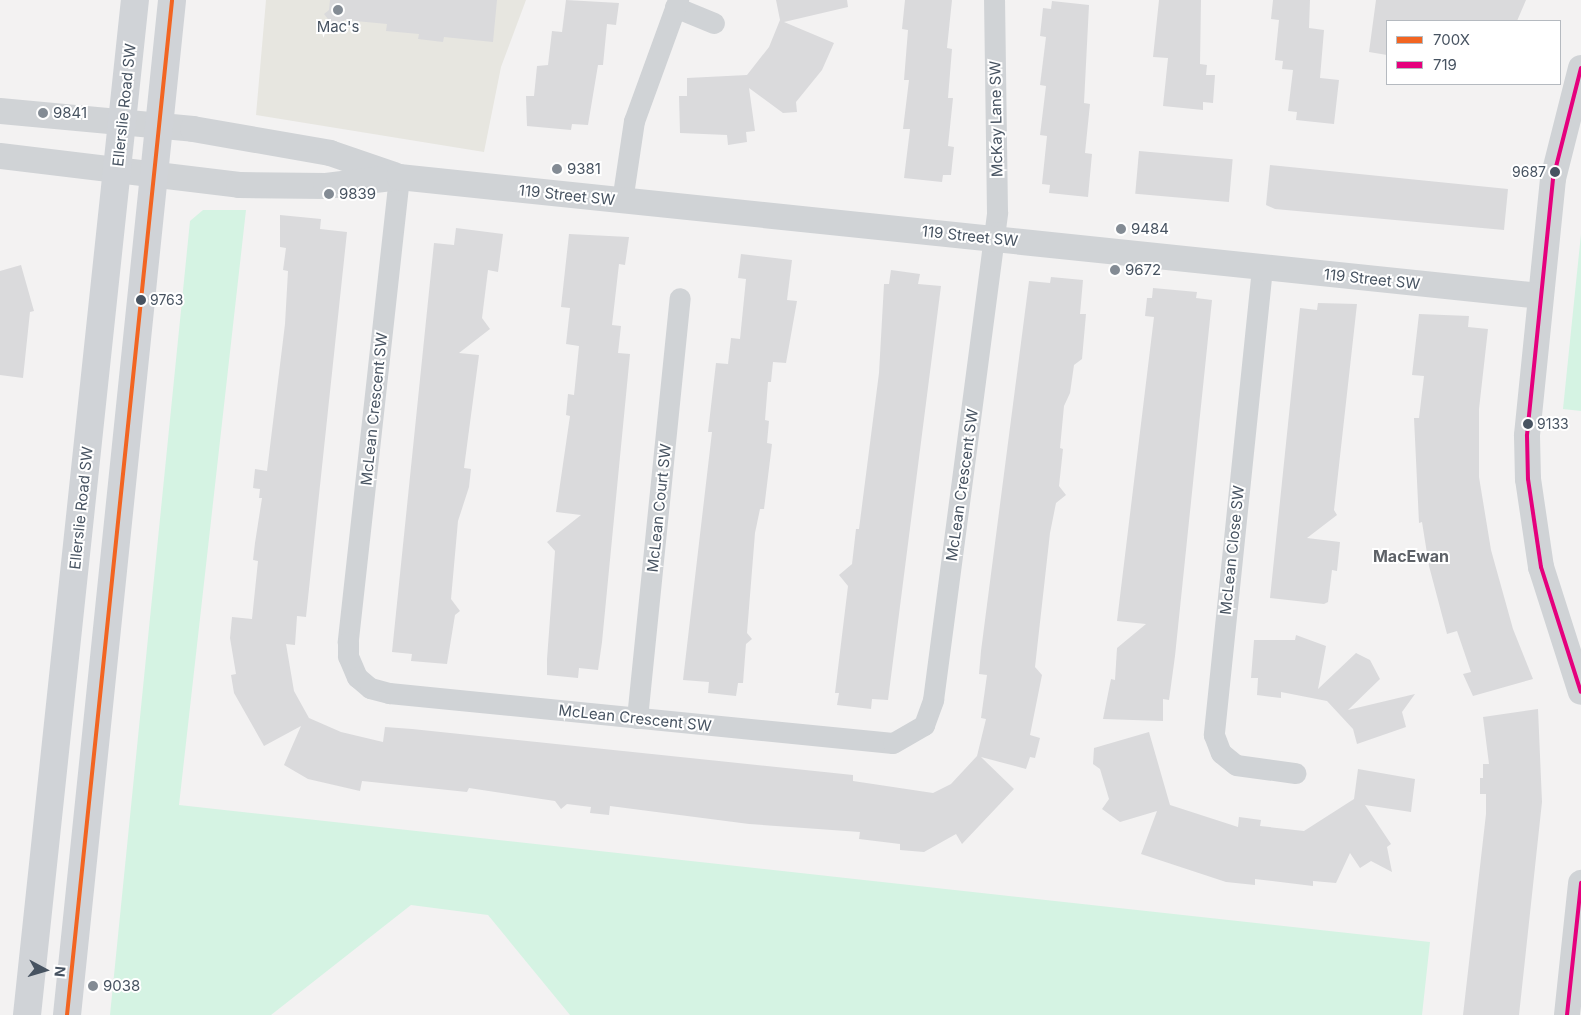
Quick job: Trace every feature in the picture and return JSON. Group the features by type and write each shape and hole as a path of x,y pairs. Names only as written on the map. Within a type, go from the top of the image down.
{"main road":[{"name":"Ellerslie Road SW","path":"27,1015 135,0"},
{"path":"67,1015 172,0"}],"street":[{"name":"McKay Lane SW","path":"994,0 995,239"},
{"path":"622,200 634,122 676,4 714,23"},
{"path":"1581,68 1557,157 1528,414 1528,479 1541,567 1581,692"},
{"name":"119 Street SW","path":"0,111 159,126 330,153 400,177"},
{"name":"119 Street SW","path":"0,156 154,172 240,186 326,186 400,177 1540,296"},
{"name":"McLean Crescent SW","path":"400,177 348,642 352,667 363,684 389,693 878,744 905,739 924,725 933,700 995,239"},
{"name":"McLean Close SW","path":"1262,268 1214,735 1221,754 1236,765 1295,773"},
{"name":"McLean Court SW","path":"637,718 680,298"},
{"path":"1567,1015 1581,891"}],"shaded area":[{"path":"266,0 526,0 501,67 484,152 256,115"}],"green space":[{"path":"203,210 246,210 179,805 1430,942 1422,1015 570,1015 488,915 411,905 271,1015 110,1015 190,221"},
{"path":"1581,234 1581,411 1563,409"}],"building":[{"path":"330,0 497,0 493,42 444,37 443,42 418,39 419,34 386,31 387,24 345,20 335,28 324,14 329,10"},
{"path":"566,0 619,3 616,25 607,24 603,65 598,65 588,125 572,124 571,130 527,126 526,96 534,96 537,66 548,65 552,31 562,32"},
{"path":"776,0 847,0 848,7 784,22 834,43 822,70 796,102 797,112 783,113 749,88 755,131 746,132 747,142 728,145 727,135 680,133 679,96 687,96 687,78 747,75 769,47 780,20"},
{"path":"905,0 952,0 947,48 952,49 948,98 953,98 948,146 954,147 951,175 943,175 942,182 904,178 910,129 903,129 909,80 904,80 908,30 902,29"},
{"path":"1159,0 1201,0 1200,64 1207,65 1206,75 1215,75 1213,103 1203,102 1203,110 1163,106 1168,58 1153,57"},
{"path":"1273,0 1310,0 1309,28 1324,30 1320,78 1339,80 1334,124 1296,120 1297,112 1288,111 1293,70 1282,69 1283,61 1275,60 1279,20 1271,19"},
{"path":"1376,0 1526,0 1517,20 1386,20 1386,55 1369,52"},
{"path":"1052,1 1089,5 1084,103 1090,104 1085,153 1092,154 1088,197 1049,193 1050,185 1042,184 1047,136 1040,135 1046,86 1040,85 1046,37 1040,36 1043,8 1051,9"},
{"path":"1139,151 1233,159 1229,202 1135,194"},
{"path":"1270,165 1508,189 1504,230 1275,209 1266,205"},
{"path":"280,215 321,219 320,229 347,232 306,617 297,616 295,645 286,644 294,691 309,718 341,732 383,742 385,727 412,729 853,775 853,781 933,793 951,784 977,756 986,719 981,718 987,675 979,674 981,651 1029,281 1050,283 1051,277 1083,280 1080,314 1086,314 1082,359 1074,365 1070,393 1064,406 1060,448 1063,449 1059,486 1066,495 1056,503 1050,533 1035,667 1042,675 1030,735 1040,738 1035,758 1030,757 1026,769 981,757 1014,789 962,844 956,834 924,852 900,850 900,844 859,839 860,832 749,824 610,806 609,815 590,813 591,807 567,804 561,809 555,801 469,788 467,792 362,781 360,791 308,779 284,765 301,726 264,746 234,693 231,675 236,674 230,638 232,617 252,619 258,561 253,560 262,498 259,498 260,489 253,488 255,469 267,471 285,324 288,271 283,270 286,248 280,247"},
{"path":"456,228 503,234 498,272 488,270 482,318 490,329 459,353 479,355 464,468 471,469 469,487 458,521 451,599 460,611 455,615 447,664 411,661 412,654 392,652 434,243 454,245"},
{"path":"569,234 629,237 625,265 619,264 612,325 621,326 618,353 630,354 602,642 598,670 579,668 578,678 547,675 555,551 547,542 581,515 556,512 570,416 566,415 568,394 574,395 579,346 566,344 570,308 561,307"},
{"path":"741,254 792,260 787,300 797,301 786,363 773,362 771,382 768,382 765,420 769,421 767,443 772,444 764,509 760,509 755,533 747,633 752,639 746,644 743,683 738,683 736,696 708,693 709,682 683,680 712,432 708,432 716,363 728,364 731,338 740,339 746,279 738,278"},
{"path":"21,265 34,311 30,312 23,378 0,375 0,271"},
{"path":"891,270 920,274 918,284 941,286 888,700 872,699 871,709 837,705 839,693 835,693 848,586 839,575 852,564 856,529 859,529 879,373 884,284 889,284"},
{"path":"1153,288 1197,292 1196,298 1212,300 1175,656 1169,700 1163,699 1163,721 1103,719 1111,679 1115,680 1117,648 1146,624 1117,621 1154,317 1145,316 1147,298 1152,298"},
{"path":"1318,303 1357,304 1334,510 1337,515 1307,538 1340,542 1337,571 1332,570 1328,602 1324,604 1270,598 1300,308 1317,310"},
{"path":"1419,314 1469,316 1468,327 1488,329 1479,409 1479,477 1491,550 1513,629 1533,679 1473,696 1463,674 1471,672 1457,631 1447,634 1429,566 1422,522 1419,523 1414,418 1419,418 1424,376 1412,375"},
{"path":"1296,635 1326,646 1318,689 1356,653 1370,660 1380,679 1348,710 1415,694 1402,712 1406,727 1357,744 1353,729 1327,701 1281,692 1281,698 1257,695 1258,678 1251,678 1254,640 1295,640"},
{"path":"1538,709 1542,802 1519,1015 1463,1015 1486,814 1486,794 1480,794 1480,778 1483,778 1483,764 1489,764 1483,717"},
{"path":"1149,732 1170,805 1238,827 1239,817 1261,820 1260,826 1304,831 1354,799 1358,769 1415,779 1411,812 1365,805 1391,844 1387,847 1392,872 1371,861 1360,868 1350,853 1336,883 1313,881 1313,886 1255,879 1255,885 1226,882 1141,854 1157,811 1120,822 1102,809 1109,799 1100,769 1093,764 1094,748"}],"transit line":[{"name":"700X","path":"67,1015 172,0"},
{"name":"719","path":"1581,68 1553,179 1527,436 1528,479 1541,567 1581,692"},
{"name":"719","path":"1567,1015 1581,883"}],"place":[{"name":"Mac's","path":"338,10"},
{"name":"9841","path":"43,113"},
{"name":"9381","path":"557,169"},
{"name":"9687","path":"1555,172"},
{"name":"9839","path":"329,194"},
{"name":"9484","path":"1121,229"},
{"name":"9672","path":"1115,270"},
{"name":"9763","path":"141,300"},
{"name":"9133","path":"1528,424"},
{"name":"9038","path":"93,986"}],"district":[{"name":"MacEwan","path":"1411,556"}]}
